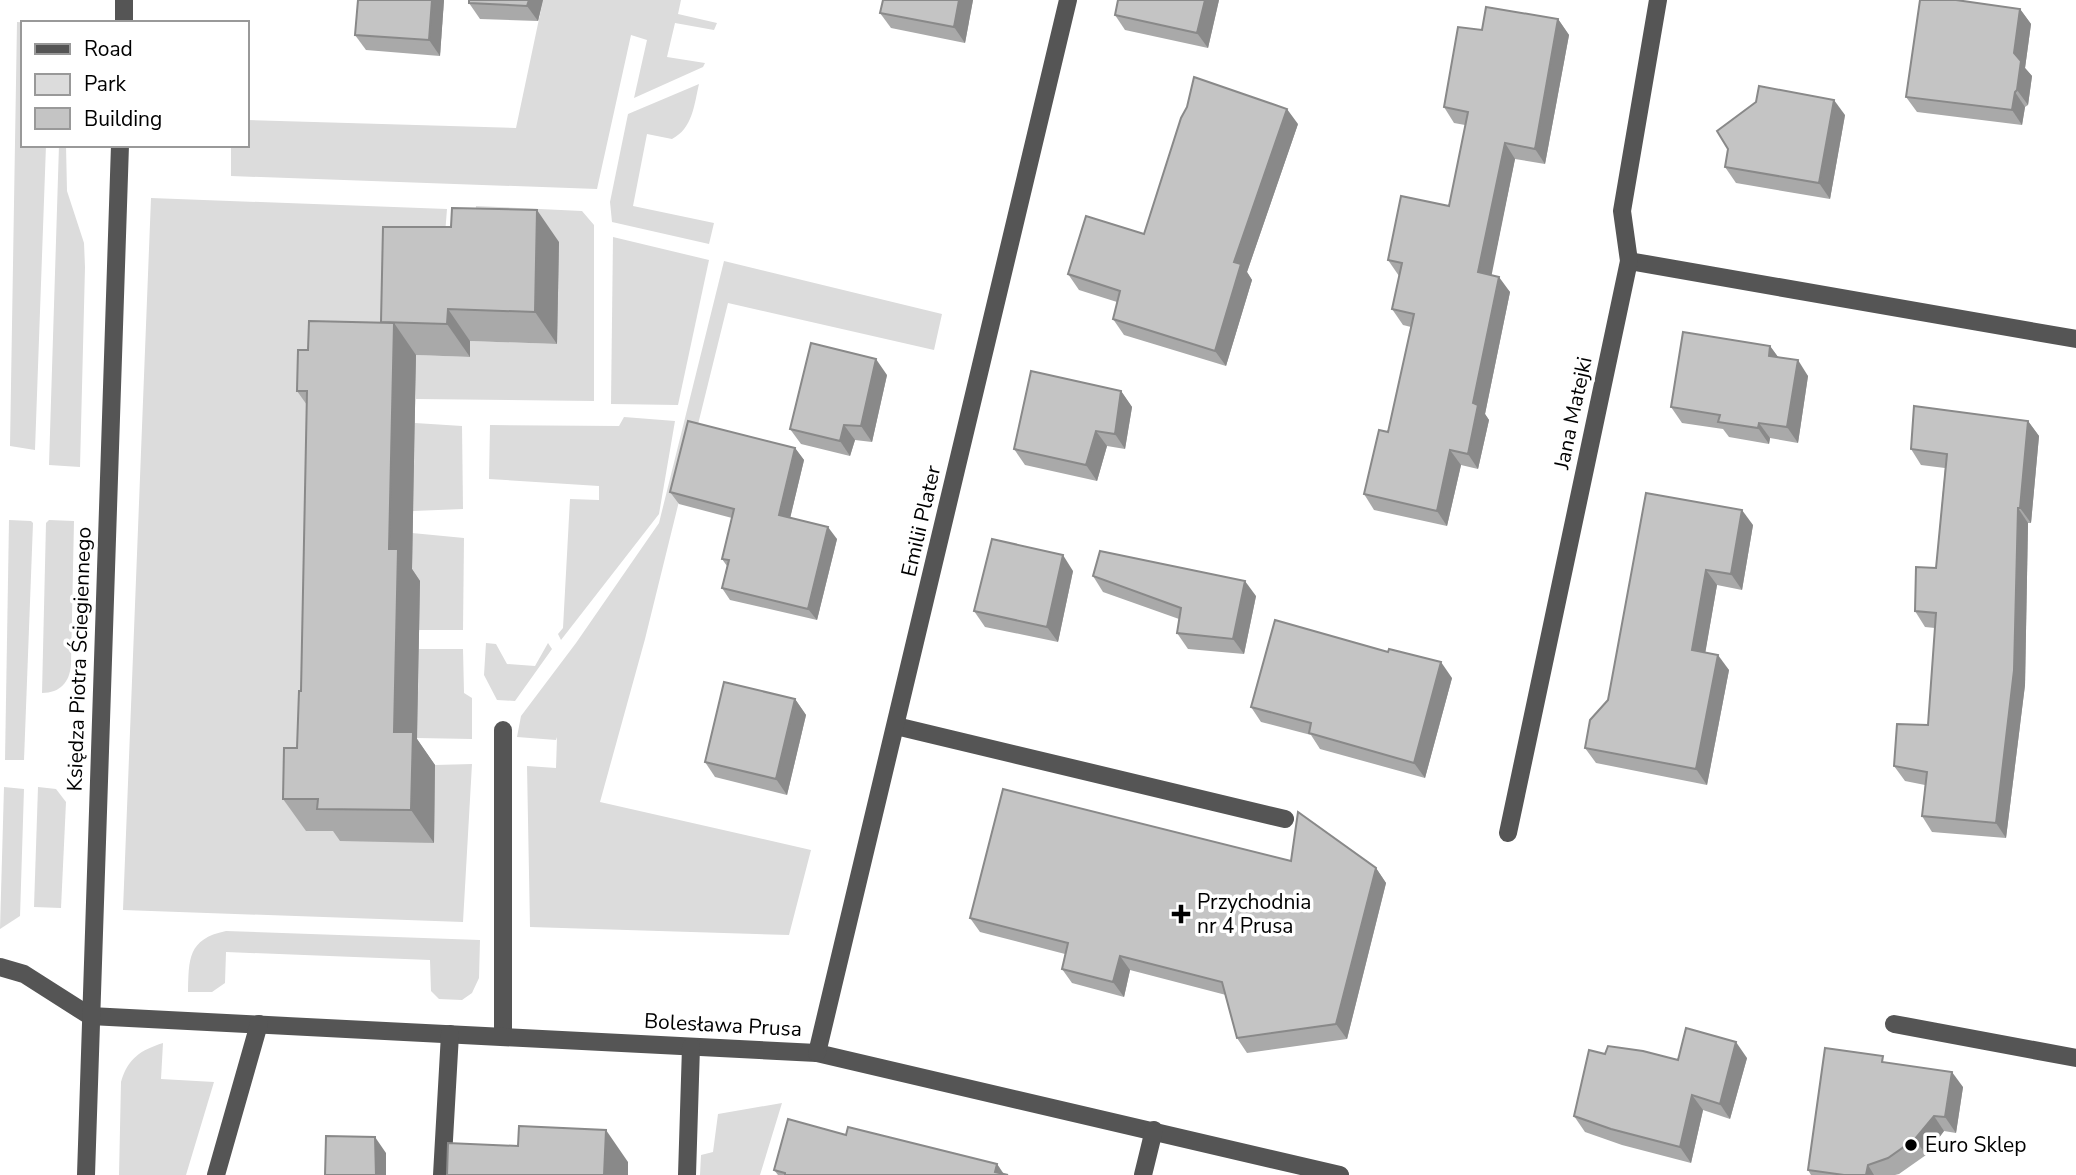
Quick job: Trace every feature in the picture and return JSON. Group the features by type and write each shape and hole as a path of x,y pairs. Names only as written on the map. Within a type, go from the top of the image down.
{"street":[{"path":"124,0 124,21"},
{"name":"Emilii Plater","path":"817,1053 1068,0"},
{"name":"Jana Matejki","path":"1508,833 1629,261 1622,211 1658,0"},
{"name":"Księdza Piotra Ściegiennego","path":"86,1175 120,147"},
{"path":"1629,261 2076,339"},
{"path":"896,726 1286,819"},
{"path":"503,730 503,1037"},
{"path":"0,967 24,974 90,1016"},
{"name":"Bolesława Prusa","path":"90,1016 817,1053 1340,1175"},
{"path":"216,1175 259,1024"},
{"path":"1894,1024 2076,1058"},
{"path":"442,1175 450,1034"},
{"path":"687,1175 691,1047"},
{"path":"1143,1175 1154,1130"}],"green space":[{"path":"543,0 681,0 678,14 717,23 714,30 675,23 667,57 705,63 703,67 634,98 647,40 631,35 597,189 231,176 231,147 248,147 248,120 516,128"},
{"path":"17,22 21,22 21,147 46,147 35,450 10,446"},
{"path":"699,84 692,115 679,134 672,139 647,134 633,206 714,223 709,244 612,222 610,202 628,114"},
{"path":"59,147 66,147 67,191 84,243 80,467 49,465"},
{"path":"151,198 447,209 443,260 406,260 340,831 433,843 435,765 472,764 463,922 123,910"},
{"path":"476,206 582,211 594,225 594,401 416,399 416,355 469,357 470,341 557,344 474,241"},
{"path":"613,237 709,260 678,405 611,404"},
{"path":"724,261 942,314 934,350 728,303 645,639 600,802 811,850 789,935 530,927 527,766 556,768 557,737 556,740 517,737 521,716 576,643 659,523"},
{"path":"624,417 675,421 659,514 561,640 558,634 563,628 570,499 599,500 599,486 489,479 490,425 619,426"},
{"path":"415,423 462,426 463,509 413,511"},
{"path":"9,520 33,523 24,760 5,760"},
{"path":"49,520 74,521 71,664 69,676 59,689 42,693 46,523"},
{"path":"412,533 464,538 463,630 419,630 411,581"},
{"path":"486,643 496,644 507,664 535,666 548,643 552,649 515,701 497,700 484,675"},
{"path":"419,649 463,649 464,693 472,698 472,739 417,738"},
{"path":"4,787 24,789 20,916 0,929"},
{"path":"38,787 56,789 66,802 61,908 34,907"},
{"path":"226,931 480,940 479,978 472,993 462,1000 439,999 431,991 430,960 226,952 225,983 212,992 188,992 190,961 197,945 204,939"},
{"path":"163,1043 161,1079 214,1082 186,1175 119,1175 121,1082 127,1067 136,1056"},
{"path":"782,1103 760,1175 700,1175 701,1155 713,1152 718,1114"}],"building":[{"path":"358,0 432,0 429,40 355,35"},
{"path":"469,0 529,0 527,6 469,3"},
{"path":"883,0 959,0 954,27 880,13"},
{"path":"1118,0 1205,0 1197,33 1115,15"},
{"path":"1920,0 1956,0 2020,9 2014,53 2021,61 2012,110 1906,97"},
{"path":"1486,7 1558,19 1535,149 1505,143 1478,272 1499,277 1473,403 1478,405 1468,454 1450,450 1437,511 1364,494 1379,430 1388,432 1414,314 1392,309 1402,263 1388,260 1401,196 1449,206 1468,112 1444,107 1458,27 1482,30"},
{"path":"1194,77 1287,109 1234,262 1241,264 1215,351 1113,319 1120,291 1068,274 1086,216 1144,234 1181,118 1187,107"},
{"path":"1759,86 1834,100 1819,183 1725,167 1728,149 1717,131 1756,102"},
{"path":"452,208 537,210 535,312 448,309 447,324 381,322 383,227 451,227"},
{"path":"309,321 394,323 389,549 398,549 394,732 413,732 411,810 317,809 318,799 283,799 284,748 297,748 301,691 307,391 297,391 298,350 308,350"},
{"path":"1683,332 1770,346 1769,356 1798,360 1787,427 1759,423 1758,428 1718,422 1720,415 1671,407"},
{"path":"811,343 876,359 861,426 844,425 840,441 790,429"},
{"path":"1031,371 1121,391 1115,434 1096,431 1086,465 1014,449"},
{"path":"1914,406 2028,421 2018,508 2014,670 1996,823 1922,816 1927,772 1894,766 1897,724 1928,725 1936,613 1915,611 1916,567 1936,568 1947,454 1911,449"},
{"path":"688,421 795,448 779,515 828,527 808,609 722,588 729,560 722,559 734,509 670,492"},
{"path":"1646,493 1742,510 1731,574 1706,570 1692,650 1718,655 1696,769 1585,748 1590,720 1608,700"},
{"path":"992,539 1063,555 1047,627 974,611"},
{"path":"1100,551 1245,581 1233,639 1177,633 1181,608 1093,576"},
{"path":"1275,620 1388,652 1389,649 1441,662 1414,763 1309,733 1311,723 1251,707"},
{"path":"724,682 795,699 776,779 705,762"},
{"name":"Przychodnia nr 4 Prusa","path":"1003,789 1291,861 1298,812 1376,868 1336,1024 1237,1038 1222,982 1120,956 1113,982 1062,969 1068,943 970,918"},
{"path":"1686,1028 1736,1042 1720,1104 1692,1095 1680,1147 1574,1116 1589,1050 1605,1054 1608,1046 1678,1060"},
{"path":"1825,1048 1883,1056 1882,1062 1952,1072 1945,1117 1934,1116 1915,1139 1888,1158 1868,1165 1866,1175 1808,1170"},
{"path":"788,1119 846,1135 848,1127 997,1164 995,1172 1008,1175 785,1175 774,1170"},
{"path":"519,1126 606,1130 604,1175 447,1175 448,1143 518,1146"},
{"path":"326,1136 375,1137 376,1175 325,1175"}],"place":[{"name":"Przychodnia nr 4 Prusa","path":"1181,914"},
{"name":"Euro Sklep","path":"1911,1145"}]}
